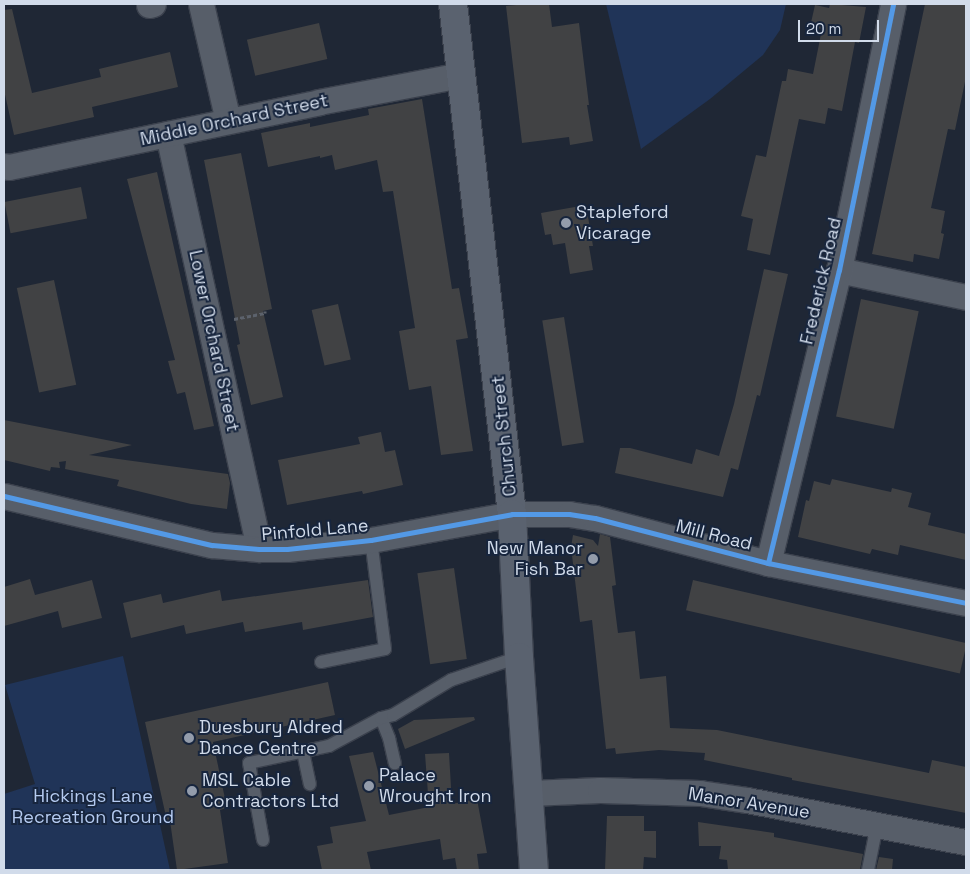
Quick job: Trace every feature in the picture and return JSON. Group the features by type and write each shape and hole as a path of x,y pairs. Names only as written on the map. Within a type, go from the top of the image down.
{"main road":[{"name":"Church Street","path":"453,4 512,514 519,657 534,870"}],"street":[{"path":"201,4 228,121"},
{"name":"Frederick Road","path":"768,563 839,270 893,4"},
{"name":"Middle Orchard Street","path":"7,166 460,75"},
{"name":"Lower Orchard Street","path":"168,134 211,323 259,549"},
{"path":"839,270 966,297"},
{"name":"Pinfold Lane","path":"4,496 212,545 259,549 287,549 371,540 512,514"},
{"name":"Mill Road","path":"512,514 569,514 595,518 768,563 966,603"},
{"name":"Manor Avenue","path":"530,793 600,790 700,793 966,842"}],"lane":[{"path":"321,662 385,649 371,540"},
{"path":"263,840 249,763 328,746 381,718 393,715 451,680 519,657"},
{"path":"381,718 389,738 395,762"},
{"path":"304,752 310,784"},
{"path":"868,870 877,825"}],"path":[{"path":"211,323 265,313 265,311"}],"green space":[{"path":"606,4 786,4 780,30 763,55 710,99 641,149"},
{"name":"Hickings Lane Recreation Ground","path":"123,656 170,870 4,870 4,794 35,784 5,685"}],"building":[{"path":"549,4 552,27 579,23 589,105 587,105 593,141 570,145 569,137 522,143 506,6"},
{"path":"830,4 866,7 859,43 855,42 842,111 828,108 825,124 799,119 770,255 747,250 753,219 741,216 756,155 766,157 782,81 786,81 788,69 813,74 822,29 810,27 815,5 829,8"},
{"path":"925,4 966,4 966,77 955,130 948,129 931,208 945,211 941,233 944,234 939,259 914,254 913,262 872,254"},
{"path":"12,9 32,93 101,77 99,69 170,52 178,87 92,107 94,117 14,135 4,90 4,10"},
{"path":"319,23 327,59 255,76 247,40"},
{"path":"422,99 452,289 459,288 468,338 456,340 473,451 441,455 431,386 409,390 399,331 415,328 393,191 383,192 377,160 335,170 332,155 268,167 261,133 310,123 310,127 369,115 368,109"},
{"path":"241,153 272,309 263,311 283,397 251,405 237,345 240,344 204,160"},
{"path":"157,172 214,426 194,430 185,392 177,394 168,361 175,360 127,179"},
{"path":"81,187 87,218 11,233 4,202"},
{"name":"Stapleford Vicarage","path":"586,205 593,246 589,246 593,270 570,274 565,243 553,245 551,234 545,235 541,213"},
{"path":"764,269 788,274 760,396 757,395 738,470 731,468 723,497 615,473 620,448 630,448 692,464 696,449 719,456 734,404"},
{"path":"54,280 76,385 39,393 17,288"},
{"path":"861,299 919,311 894,429 836,416"},
{"path":"338,304 351,360 325,366 312,310"},
{"path":"564,317 584,442 562,446 542,320"},
{"path":"4,420 132,445 89,455 228,474 230,483 227,509 191,504 117,486 119,480 65,469 66,461 59,462 60,468 51,467 50,471 4,460"},
{"path":"381,432 385,452 395,450 403,485 363,494 362,491 287,505 278,460 360,444 358,437"},
{"path":"832,479 891,492 892,488 912,493 908,507 931,513 928,525 966,534 966,560 900,545 898,555 872,549 870,554 798,537 806,500 809,501 814,481 830,485"},
{"path":"600,534 610,537 616,585 612,586 618,633 635,631 640,679 666,676 670,728 717,730 929,773 932,760 966,767 966,813 792,780 792,778 704,760 705,753 659,750 616,754 615,748 606,749 592,620 580,622 571,547 573,535 593,540 598,546"},
{"path":"454,568 467,659 430,664 417,573"},
{"path":"30,579 35,595 92,580 102,618 62,628 58,611 4,626 4,587"},
{"path":"368,580 373,617 303,630 302,622 245,632 243,622 186,634 184,625 131,638 123,603 161,594 163,603 220,590 222,601"},
{"path":"693,580 966,643 960,673 686,610"},
{"path":"328,682 335,715 213,742 227,808 220,810 228,863 177,870 170,821 167,821 145,722"},
{"path":"474,717 475,720 405,749 398,729 414,720"},
{"path":"373,752 389,815 429,807 425,754 449,753 452,804 477,799 487,853 477,854 479,870 457,870 455,858 443,860 440,839 367,852 371,870 322,870 317,846 333,843 330,827 366,821 349,756"},
{"path":"607,816 644,816 644,831 656,831 656,858 644,857 643,870 605,870"},
{"path":"698,822 774,833 774,837 863,854 860,870 728,870 727,860 719,859 721,846 699,846"},
{"path":"879,857 893,859 892,870 876,870"}],"cycle path":[{"path":"768,563 839,270 893,4"},
{"path":"4,496 212,545 259,549 287,549 371,540 512,514 569,514 595,518 768,563 966,603"}],"place":[{"name":"Stapleford Vicarage","path":"566,223"},
{"name":"New Manor Fish Bar","path":"593,559"},
{"name":"Duesbury Aldred Dance Centre","path":"189,738"},
{"name":"Palace Wrought Iron","path":"369,786"},
{"name":"MSL Cable Contractors Ltd","path":"192,791"}]}
